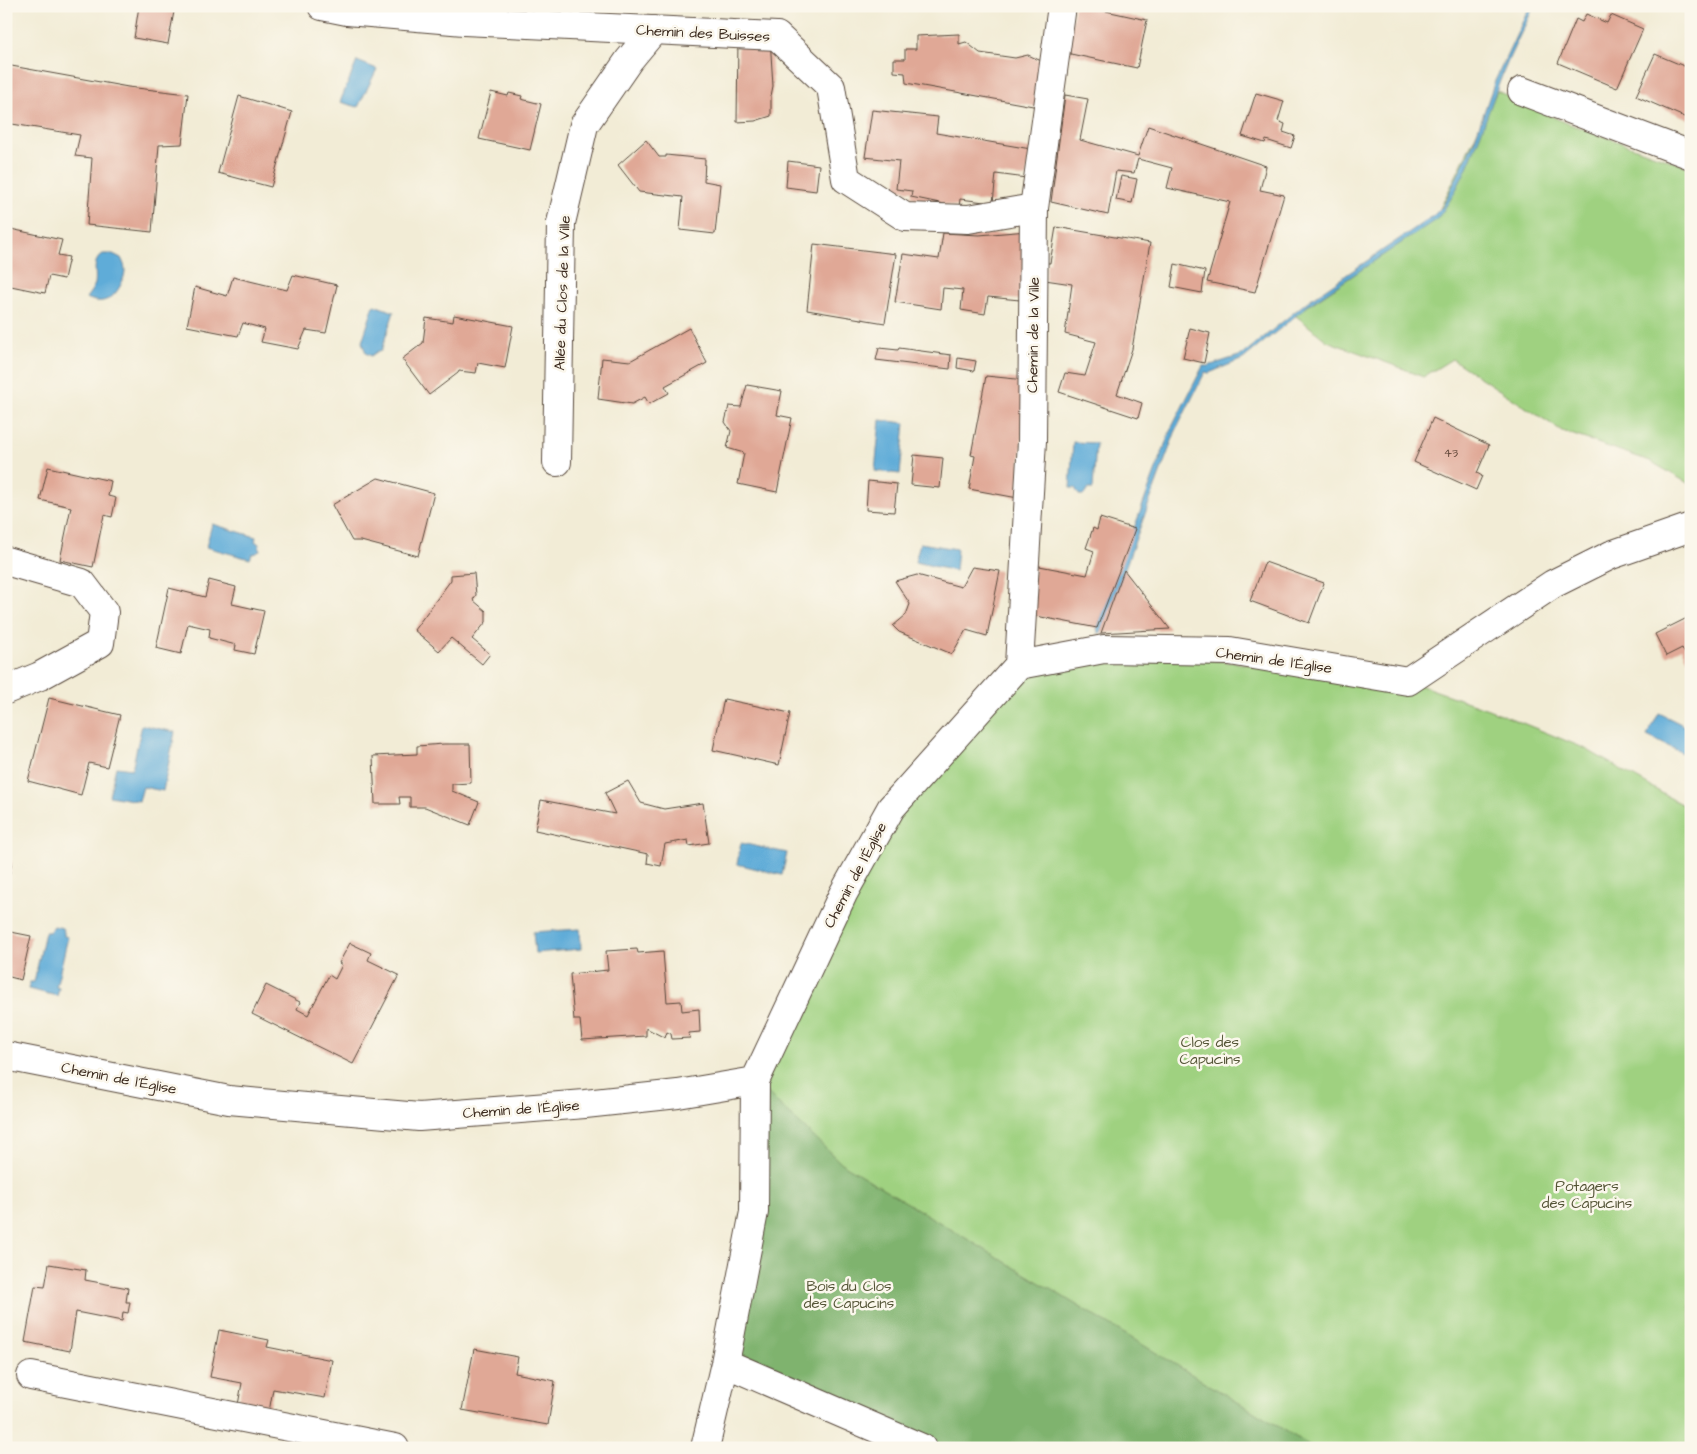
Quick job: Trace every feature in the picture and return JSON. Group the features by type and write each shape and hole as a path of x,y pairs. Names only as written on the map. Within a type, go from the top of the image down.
{"street":[{"name":"Chemin de la Ville","path":"1019,665 1032,441 1034,208 1062,6"},
{"name":"Chemin des Buisses","path":"339,8 464,21 777,36 830,87 846,179 905,217 968,219 1034,208"},
{"name":"Allée du Clos de la Ville","path":"557,462 561,223 584,125 629,60 654,30"},
{"path":"1522,91 1691,155"},
{"name":"Chemin de l'Église","path":"6,1056 229,1100 419,1117 585,1104 669,1095 755,1081 843,894 890,808 1019,665 1104,649 1230,651 1408,681 1553,584 1611,556 1691,527"},
{"path":"6,561 82,583 104,612 100,643 40,676 6,690"},
{"path":"705,1448 725,1363 754,1212 755,1081"},
{"path":"725,1363 922,1448"},
{"path":"31,1376 395,1448"}],"green space":[{"path":"1497,91 1564,122 1691,168 1691,485 1650,461 1562,431 1452,359 1423,377 1327,341 1295,315 1435,219"},
{"name":"Clos des Capucins","path":"1104,649 1408,681 1488,709 1584,748 1691,810 1691,1448 922,1448 755,1081 891,808 1019,665"},
{"name":"Bois du Clos des Capucins","path":"755,1081 841,1163 1314,1448 922,1448 726,1358"}],"water":[{"path":"1530,6 1534,6 1507,64 1475,149 1458,186 1437,219 1310,304 1243,359 1209,373 1205,372 1176,430 1101,633 1098,633 1097,628 1171,429 1203,366 1242,355 1308,301 1433,216 1443,206 1473,144 1495,81"},
{"path":"357,61 377,69 358,107 340,102"},
{"path":"103,254 113,254 121,258 125,267 125,274 119,288 110,298 98,301 86,298 95,284 97,260"},
{"path":"374,305 394,312 381,351 371,356 366,353 362,342"},
{"path":"880,420 905,423 900,474 875,471"},
{"path":"1073,442 1096,443 1093,489 1088,489 1084,495 1079,495 1075,488 1070,488"},
{"path":"212,524 256,537 255,541 259,544 260,550 252,554 250,559 206,547"},
{"path":"920,543 957,549 955,571 915,562"},
{"path":"1659,713 1691,729 1691,757 1647,736"},
{"path":"142,725 175,732 163,791 143,787 139,801 109,796 116,767 132,769"},
{"path":"741,843 787,853 782,875 737,864"},
{"path":"54,926 62,928 64,936 68,937 56,987 59,988 57,996 28,989 30,982 34,982 45,932 49,932"},
{"path":"580,929 581,949 535,953 533,932"}],"building":[{"path":"139,6 175,6 168,44 134,38"},
{"path":"1075,6 1083,6 1147,20 1137,68 1066,53"},
{"path":"1586,14 1607,23 1611,15 1643,29 1617,88 1558,63 1576,19 1582,22"},
{"path":"959,34 959,44 966,42 980,53 1015,58 1028,55 1048,64 1044,108 906,83 905,73 894,72 894,59 905,59 905,49 916,49 916,36"},
{"path":"770,38 773,86 771,116 755,121 737,122 738,39"},
{"path":"1655,54 1691,69 1691,120 1636,96"},
{"path":"6,65 128,87 188,94 182,144 159,145 152,232 87,225 92,158 75,156 80,135 6,123"},
{"path":"491,92 508,96 509,93 522,96 521,99 541,104 530,150 479,139"},
{"path":"1256,93 1284,101 1278,121 1285,124 1283,132 1295,136 1291,148 1266,140 1265,143 1242,136"},
{"path":"1065,95 1088,99 1080,140 1138,156 1148,126 1266,166 1260,190 1284,195 1255,292 1207,282 1230,202 1167,188 1172,168 1138,159 1134,173 1116,171 1108,215 1051,202"},
{"path":"239,96 292,112 271,187 218,173"},
{"path":"872,110 938,117 936,133 1031,149 1026,178 996,174 993,203 960,199 959,207 911,197 912,191 896,189 899,161 865,157"},
{"path":"646,140 659,157 666,157 666,155 705,159 704,181 720,184 715,234 680,230 683,197 639,192 618,165"},
{"path":"788,161 819,165 816,191 786,187"},
{"path":"1121,176 1137,179 1132,203 1116,200"},
{"path":"1056,227 1150,243 1132,349 1117,394 1142,403 1138,418 1059,392 1065,373 1085,376 1096,342 1065,334 1072,284 1045,280"},
{"path":"6,228 62,240 58,255 69,257 64,279 49,276 45,293 6,285 6,254 10,255 11,249 6,248"},
{"path":"1028,231 1020,300 988,297 985,314 961,310 963,290 943,288 941,309 895,302 903,254 939,259 943,233 979,235"},
{"path":"814,244 896,254 885,323 807,310"},
{"path":"1175,264 1205,271 1202,293 1171,287"},
{"path":"293,275 337,285 326,333 306,330 298,349 261,342 265,329 243,323 238,336 187,326 195,287 227,296 233,277 287,290"},
{"path":"454,315 513,326 505,368 478,363 476,373 459,371 429,395 402,359 423,343 426,318 453,322"},
{"path":"689,328 707,363 665,386 669,393 649,404 645,397 632,404 598,399 602,358 630,361"},
{"path":"1190,328 1210,333 1204,363 1183,358"},
{"path":"879,348 898,350 899,348 951,355 950,369 876,360"},
{"path":"958,358 976,361 974,371 957,368"},
{"path":"986,376 1026,380 1018,498 969,489 975,456 971,455"},
{"path":"747,385 782,391 777,415 792,418 777,492 738,484 744,453 727,448 731,431 725,422 729,406 741,407"},
{"path":"1433,418 1489,445 1477,473 1482,476 1476,490 1414,462"},
{"path":"914,455 943,458 940,488 911,485"},
{"path":"48,467 111,481 108,496 116,498 112,517 104,515 93,567 60,560 71,507 40,500"},
{"path":"378,478 434,493 418,556 361,541 352,541 332,505"},
{"path":"868,481 897,484 894,512 866,510"},
{"path":"1100,518 1135,529 1097,628 1031,615 1034,565 1087,575 1094,551 1086,548 1093,528 1097,530"},
{"path":"1265,562 1324,583 1309,623 1250,601"},
{"path":"972,567 1000,571 987,636 966,630 952,654 899,632 893,626 906,615 910,604 895,581 917,575 961,587"},
{"path":"1124,570 1170,629 1101,633"},
{"path":"474,573 476,595 473,600 486,611 486,622 472,639 490,654 482,664 451,638 439,651 414,630 451,580 451,575"},
{"path":"209,580 236,587 232,604 264,611 254,654 235,650 236,645 209,638 210,629 188,624 181,654 156,648 169,588 205,597"},
{"path":"1691,616 1691,665 1682,648 1666,656 1655,634"},
{"path":"49,698 120,715 107,767 89,763 81,795 28,781"},
{"path":"724,699 790,713 779,765 713,750"},
{"path":"470,744 471,783 452,784 452,791 479,802 470,825 425,807 410,807 410,797 399,797 400,804 375,804 373,756 417,754 417,746"},
{"path":"628,781 641,803 664,809 703,803 709,843 689,846 688,840 665,844 661,866 647,863 648,854 535,830 541,800 615,814 605,793"},
{"path":"6,860 12,862 7,886 6,886"},
{"path":"6,931 31,936 21,980 6,976"},
{"path":"350,943 371,953 368,960 399,975 353,1064 252,1014 266,985 300,1002 297,1009 308,1015 329,975 335,979 342,965 339,963"},
{"path":"637,949 638,953 663,951 667,1002 681,1001 682,1011 699,1009 700,1032 689,1033 690,1038 672,1039 671,1034 667,1032 665,1038 646,1028 646,1036 582,1040 580,1020 574,1020 570,974 608,970 606,951"},
{"path":"49,1264 86,1270 85,1280 128,1288 126,1302 130,1302 128,1313 123,1312 122,1321 76,1312 70,1351 25,1342 35,1286 45,1287"},
{"path":"219,1330 269,1340 267,1347 332,1360 325,1398 273,1389 269,1412 238,1405 242,1383 210,1377"},
{"path":"474,1349 518,1357 515,1373 555,1381 548,1425 462,1410"}],"park label":[{"name":"Potagers des Capucins","path":"1587,1194"}]}
